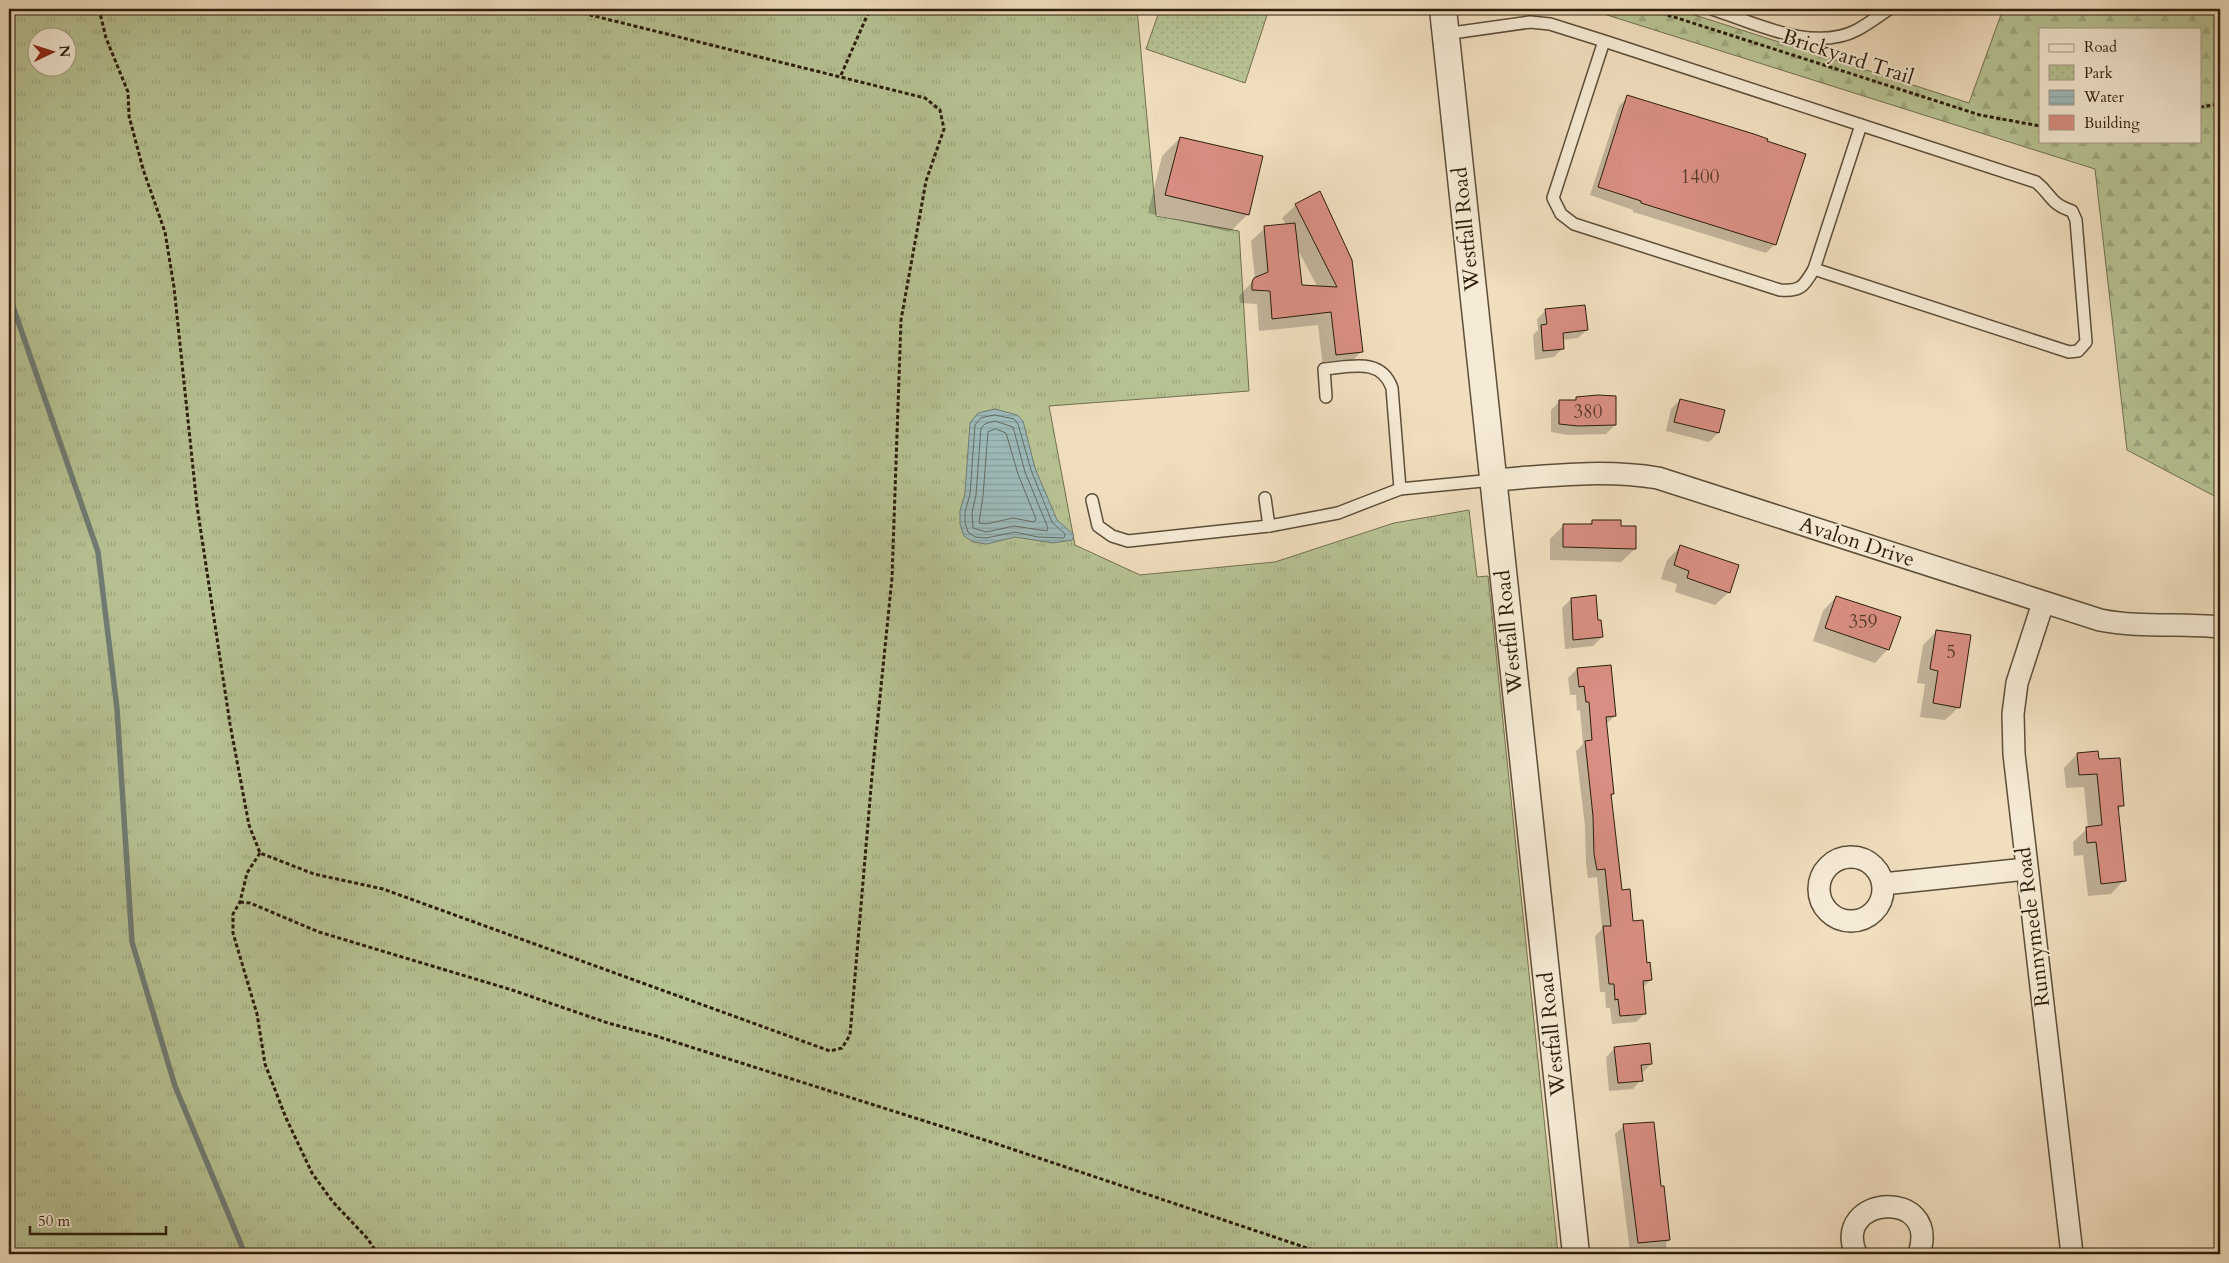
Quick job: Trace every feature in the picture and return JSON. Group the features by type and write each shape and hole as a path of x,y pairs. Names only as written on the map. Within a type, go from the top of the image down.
{"street":[{"name":"Westfall Road","path":"1444,21 1576,1254"},
{"name":"Avalon Drive","path":"1492,480 1600,472 1628,473 1658,478 2043,603 2125,625 2152,627 2191,624 2220,627"},
{"name":"Runnymede Road","path":"2043,603 2017,683 2013,714 2014,754 2072,1254"},
{"path":"1883,884 2026,869"},
{"path":"1856,1254 1852,1241 1859,1219 1878,1206 1890,1205 1901,1208 1911,1214 1918,1223 1922,1234 1919,1254"}],"lane":[{"path":"1712,9 1776,30 1803,36 1831,38 1856,30 1889,9"},
{"path":"1444,21 1550,24 2036,182 2045,189 2058,207 2072,212 2076,220 2086,342 2078,351 2069,352 1814,269"},
{"path":"1604,41 1553,198 1561,214 1574,224 1780,290 1791,291 1803,286 1814,269 1861,125"},
{"path":"1326,397 1324,368 1371,366 1388,376 1392,388 1400,488"},
{"path":"1092,500 1098,526 1112,536 1128,541 1269,526 1338,513 1400,488 1492,480"},
{"path":"1265,498 1269,526"}],"path":[{"path":"99,9 106,38 128,92 129,116 142,169 165,232 174,287 197,506 230,724 249,825 260,853 314,874 383,889 830,1050 842,1048 850,1035 872,776 892,578 901,320 926,181 944,129 940,110 925,98 841,75 566,9"},
{"path":"841,75 870,9"},
{"name":"Brickyard Trail","path":"1649,9 1980,115 2039,126"},
{"path":"2202,107 2220,104"},
{"path":"260,853 247,873 240,902 233,914 233,934 256,1014 266,1064 286,1118 312,1172 333,1202 367,1238 378,1254"},
{"path":"240,902 250,903 319,932 512,990 608,1023 656,1036 982,1139 1325,1254"}],"green space":[{"path":"9,9 1137,9 1156,216 1239,231 1249,391 1049,406 1075,545 1140,575 1275,562 1394,523 1469,510 1477,577 1488,576 1558,1254 9,1254"},
{"path":"1160,9 1269,9 1245,83 1146,49"},
{"path":"1588,9 1676,9 1969,103 2003,9 2220,9 2220,499 2127,450 2095,169"}],"water":[{"path":"995,409 1017,415 1023,421 1035,468 1057,520 1074,535 1072,540 1053,543 1015,537 987,544 973,542 964,536 960,524 960,511 965,493 970,423 978,413"}],"building":[{"path":"1627,95 1754,134 1768,139 1767,141 1806,154 1776,245 1641,203 1641,201 1598,187"},
{"path":"1180,137 1263,156 1249,215 1165,195"},
{"path":"1320,191 1352,260 1363,352 1336,355 1331,312 1272,319 1270,291 1252,290 1254,278 1268,272 1264,226 1295,223 1302,285 1337,287 1295,204"},
{"path":"1585,305 1588,330 1563,333 1564,349 1543,351 1541,325 1547,324 1545,309"},
{"path":"1616,396 1616,425 1578,426 1559,424 1559,400 1576,400 1576,397"},
{"path":"1680,399 1725,410 1719,433 1674,422"},
{"path":"1592,520 1621,520 1621,526 1636,526 1636,549 1563,547 1563,524 1592,524"},
{"path":"1680,545 1739,565 1730,593 1687,578 1689,571 1674,565"},
{"path":"1596,595 1598,620 1601,620 1603,637 1573,640 1571,598"},
{"path":"1836,596 1901,617 1889,650 1825,628"},
{"path":"1936,630 1971,635 1960,708 1933,703 1938,671 1930,669"},
{"path":"1611,665 1616,716 1606,717 1614,794 1611,794 1622,890 1630,889 1633,921 1643,920 1647,963 1650,962 1652,980 1643,981 1646,1014 1620,1016 1618,999 1615,1000 1614,984 1609,984 1603,926 1611,926 1605,869 1597,870 1594,854 1593,816 1585,741 1592,740 1589,702 1586,702 1584,686 1579,687 1577,668"},
{"path":"2098,751 2099,759 2120,758 2124,806 2118,806 2126,881 2101,884 2096,842 2087,843 2086,827 2102,825 2097,774 2079,775 2077,753"},
{"path":"1650,1043 1652,1064 1641,1065 1643,1081 1618,1083 1614,1047"},
{"path":"1654,1122 1661,1186 1664,1186 1670,1240 1638,1243 1623,1124"}],"waterway":[{"path":"9,295 98,552 117,709 132,942 175,1086 245,1254"}]}
